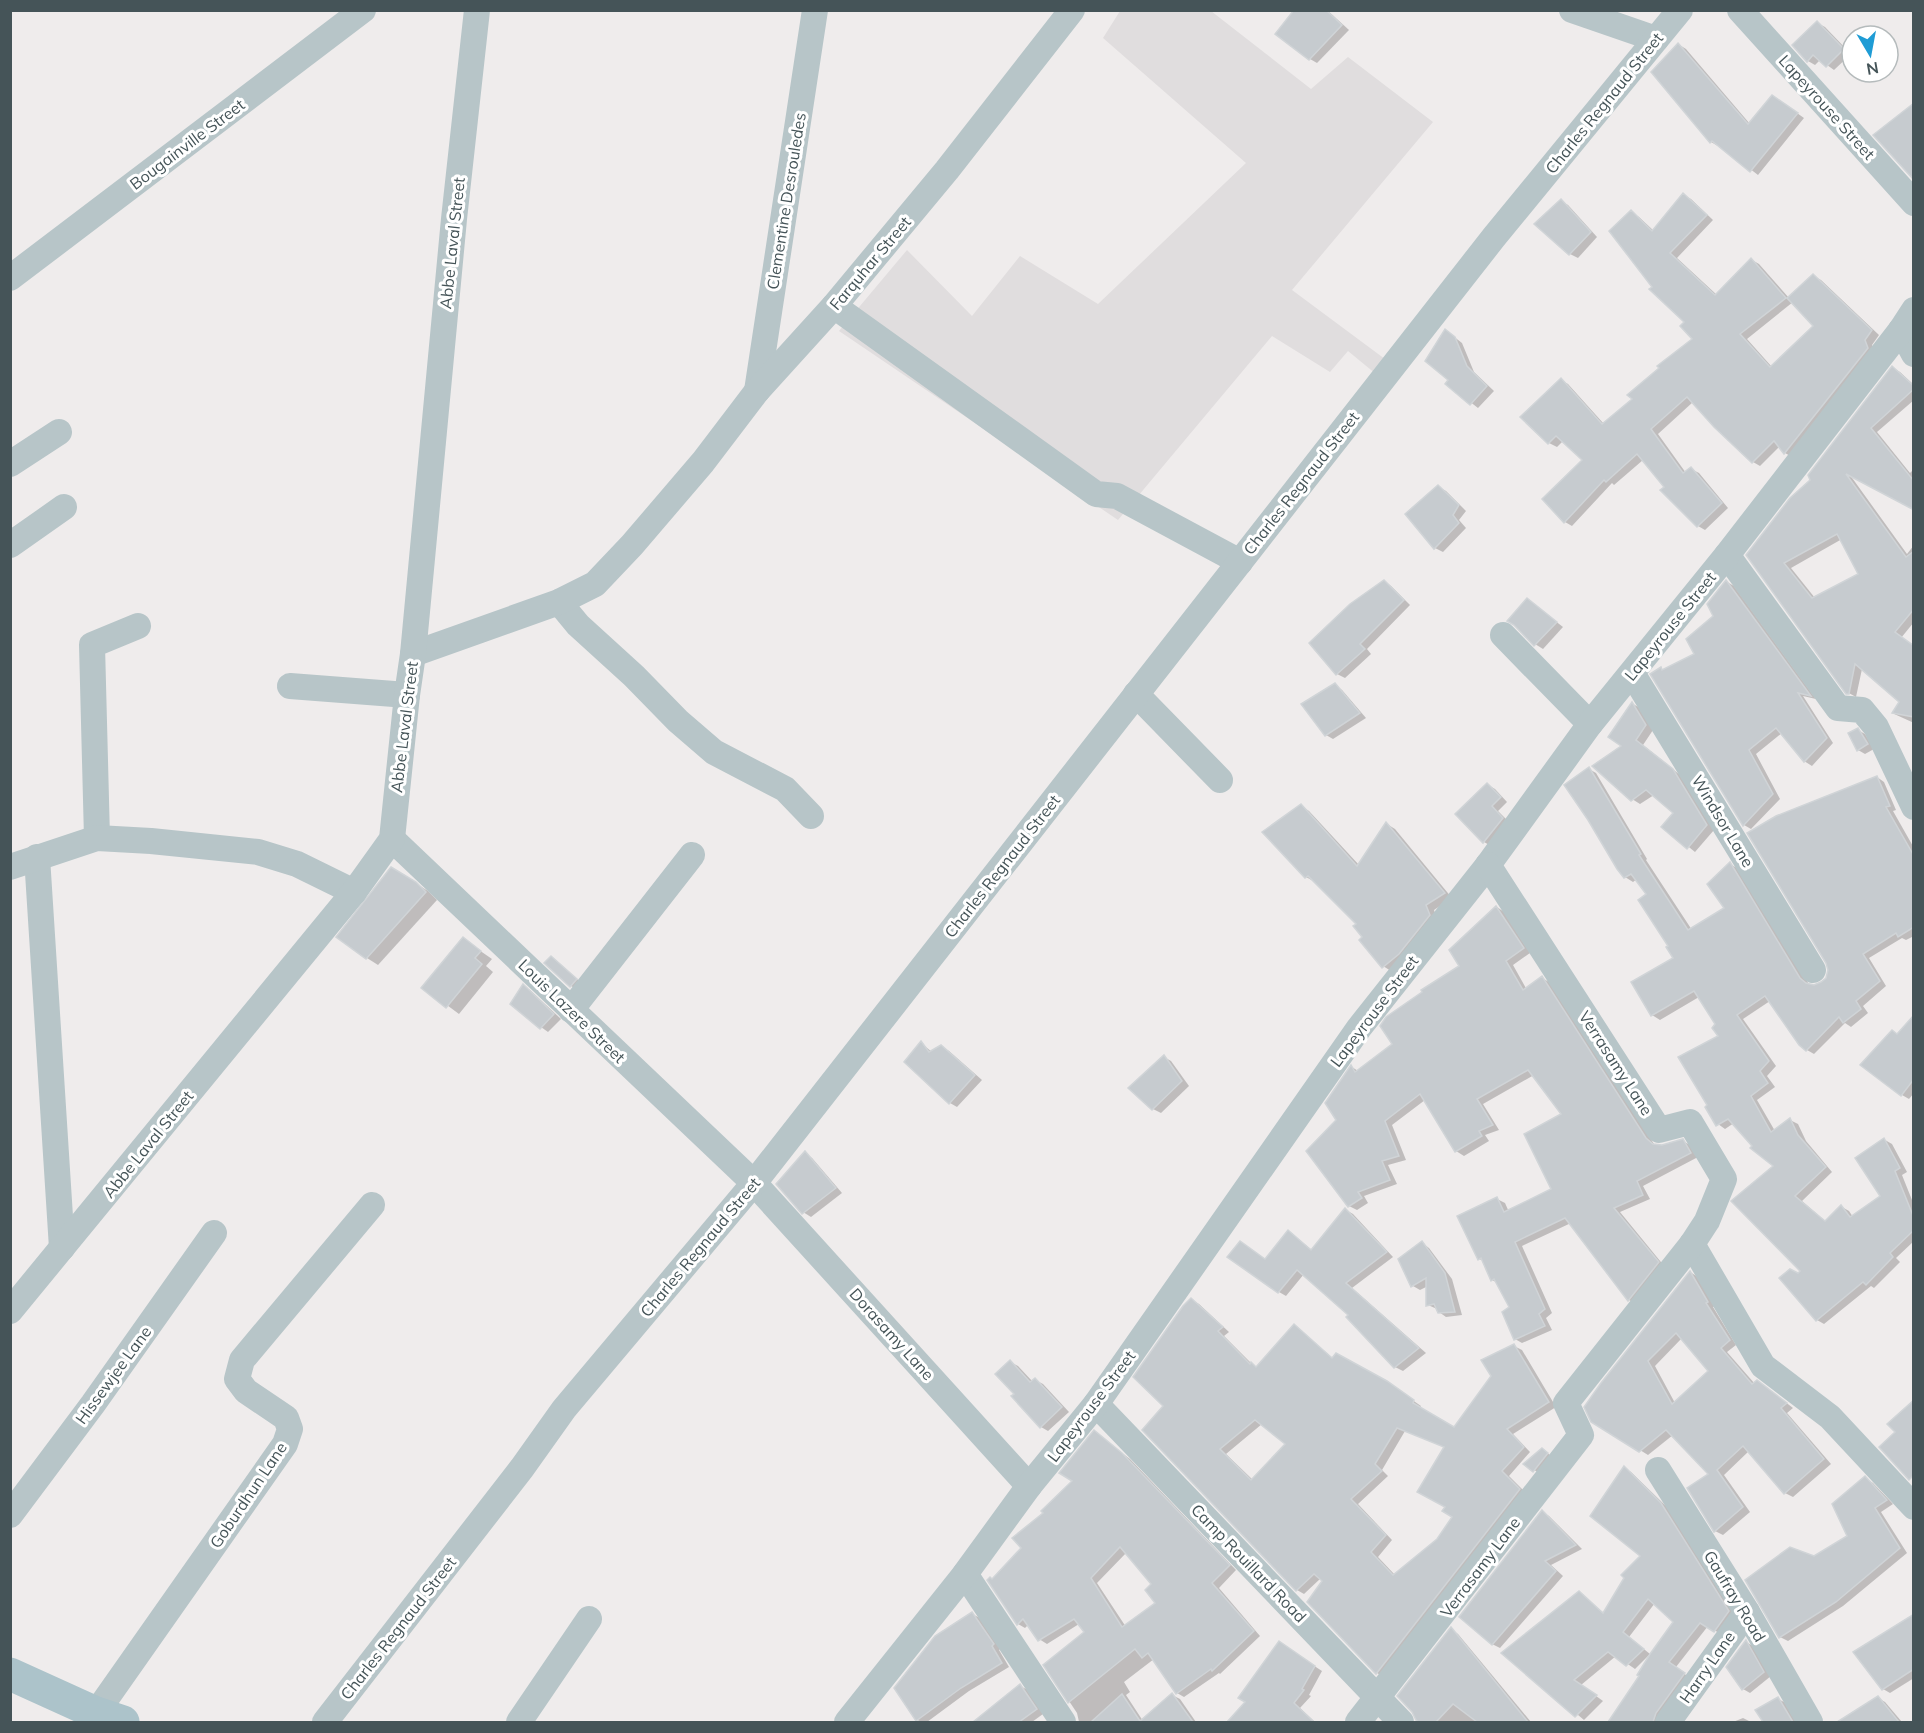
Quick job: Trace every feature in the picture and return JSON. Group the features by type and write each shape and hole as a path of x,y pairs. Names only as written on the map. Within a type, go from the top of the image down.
{"main road":[{"path":"10,1674 109,1718"}],"street":[{"name":"Bougainville Street","path":"10,278 363,10"},
{"name":"Abbe Laval Street","path":"13,1303 62,1248 354,891 392,839 413,654 454,219 477,10"},
{"name":"Clementine Desrouledes","path":"757,391 815,10"},
{"name":"Farquhar Street","path":"413,654 560,602 595,584 662,511 757,391 834,306 947,170 1072,10"},
{"path":"1572,10 1656,39"},
{"name":"Charles Regnaud Street","path":"325,1722 522,1468 564,1409 754,1183 1494,237 1680,10"},
{"name":"Lapeyrouse Street","path":"1740,10 1914,203"},
{"path":"834,306 1096,494 1117,496 1240,562"},
{"path":"1907,320 1914,354"},
{"name":"Lapeyrouse Street","path":"847,1722 965,1574 1029,1486 1096,1404 1359,1028 1488,865 1590,724 1727,555 1907,320"},
{"path":"10,464 59,432"},
{"path":"10,545 64,507"},
{"path":"1727,555 1838,708 1862,710 1876,727 1914,807"},
{"path":"560,602 578,625 634,676 678,721 714,752 785,789 811,816"},
{"path":"98,838 92,645 138,626"},
{"path":"1503,635 1590,724"},
{"name":"Windsor Lane","path":"1632,673 1813,970"},
{"path":"291,686 407,695"},
{"path":"1136,694 1220,780"},
{"path":"10,867 98,838 207,845 258,852 297,864 354,891"},
{"name":"Louis Lazere Street","path":"392,839 754,1183"},
{"path":"571,1010 692,855"},
{"path":"37,857 62,1248"},
{"name":"Verrasamy Lane","path":"1358,1722 1379,1698 1581,1435 1566,1403 1692,1244 1707,1221 1724,1179 1690,1122 1659,1130 1488,865"},
{"name":"Dorasamy Lane","path":"754,1183 1029,1486"},
{"name":"Goburdhun Lane","path":"109,1718 285,1444 290,1429 286,1418 246,1391 237,1379 242,1360 372,1205"},
{"name":"Hissewjee Lane","path":"10,1515 93,1404 214,1233"},
{"path":"1692,1244 1763,1366 1830,1417 1914,1507"},
{"name":"Camp Rouillard Road","path":"1096,1404 1401,1722"},
{"name":"Gaufray Road","path":"1658,1470 1746,1612 1810,1722"},
{"path":"965,1574 1063,1722"},
{"name":"Harry Lane","path":"1668,1722 1746,1612"},
{"path":"519,1722 589,1619"}],"shaded area":[{"path":"1120,11 1211,11 1311,89 1348,57 1433,122 1292,290 1393,365 1382,379 1348,351 1330,372 1272,336 1118,520 839,331 907,250 972,316 1020,256 1098,304 1246,163 1103,38"}],"building":[{"path":"1294,10 1326,10 1342,25 1309,60 1275,34"},
{"path":"1817,21 1840,45 1840,53 1826,67 1813,55 1807,62 1792,45"},
{"path":"1678,43 1748,124 1772,95 1798,113 1750,172 1712,141 1710,143 1651,72"},
{"path":"1914,103 1914,180 1873,135"},
{"path":"1683,193 1707,215 1670,253 1715,295 1751,258 1786,298 1740,334 1770,367 1813,326 1787,298 1813,274 1872,330 1865,340 1868,348 1784,454 1774,441 1752,463 1714,427 1687,397 1651,429 1683,473 1691,467 1722,503 1697,527 1660,490 1664,487 1637,454 1606,482 1604,480 1564,523 1542,499 1582,460 1556,436 1548,444 1520,417 1561,378 1602,424 1632,399 1627,395 1659,368 1657,366 1692,339 1680,326 1684,322 1649,289 1652,287 1609,231 1631,210 1652,231"},
{"path":"1561,199 1591,232 1569,255 1534,224"},
{"path":"1445,329 1455,337 1467,366 1487,386 1470,405 1445,384 1448,380 1425,361"},
{"path":"1892,366 1914,386 1914,389 1871,428 1914,481 1914,510 1846,474 1906,557 1914,551 1914,609 1895,632 1914,646 1914,717 1892,713 1899,702 1855,664 1849,694 1846,694 1746,555 1790,498 1810,480 1808,475","holes":["1837,534 1858,574 1812,598 1784,563"]},
{"path":"1438,485 1459,505 1453,515 1459,523 1434,549 1405,514"},
{"path":"1384,580 1404,600 1360,644 1365,649 1336,675 1309,643 1350,604"},
{"path":"1726,580 1811,696 1798,693 1827,738 1804,762 1776,728 1749,750 1773,794 1743,826 1650,674 1661,667 1662,670 1694,654 1686,639 1713,616 1707,604"},
{"path":"1527,598 1557,622 1534,646 1514,625 1507,621"},
{"path":"1335,683 1360,713 1325,736 1301,704"},
{"path":"1632,702 1646,725 1636,740 1673,769 1707,825 1687,849 1661,827 1673,813 1646,790 1631,801 1592,766 1621,746 1608,737"},
{"path":"1858,728 1868,744 1857,751 1848,733"},
{"path":"1589,767 1641,854 1639,855 1688,930 1724,908 1707,884 1730,862 1800,978 1806,983 1814,985 1826,978 1828,970 1826,963 1747,833 1776,816 1877,776 1890,806 1886,807 1914,856 1914,927 1898,937 1896,933 1863,954 1880,981 1856,1001 1861,1009 1843,1023 1839,1017 1806,1051 1799,1045 1765,996 1737,1015 1769,1061 1760,1071 1768,1083 1751,1096 1771,1132 1790,1118 1798,1135 1826,1167 1795,1196 1825,1221 1841,1205 1850,1217 1880,1196 1855,1158 1884,1138 1900,1168 1895,1171 1914,1218 1914,1230 1890,1253 1893,1257 1866,1285 1863,1282 1816,1321 1779,1278 1790,1269 1798,1273 1800,1271 1731,1201 1773,1166 1750,1148 1752,1146 1728,1119 1716,1126 1705,1107 1707,1105 1678,1057 1718,1036 1712,1028 1715,1024 1694,991 1651,1016 1631,982 1673,958 1666,947 1668,946 1638,900 1646,894 1631,874 1624,878 1617,869 1564,785"},
{"path":"1487,783 1501,797 1492,806 1503,818 1483,843 1455,814"},
{"path":"1301,804 1357,866 1386,822 1445,893 1426,905 1430,915 1399,954 1382,968 1359,940 1362,937 1353,926 1356,924 1308,876 1305,878 1262,832"},
{"path":"391,867 416,882 426,892 366,959 336,937"},
{"path":"1496,906 1524,948 1506,961 1523,990 1542,976 1646,1138 1653,1144 1662,1145 1683,1139 1691,1153 1637,1181 1643,1195 1614,1208 1659,1262 1628,1301 1565,1218 1515,1242 1545,1309 1539,1314 1545,1326 1514,1340 1502,1312 1509,1307 1494,1279 1491,1281 1481,1258 1478,1260 1457,1216 1497,1197 1504,1212 1551,1189 1524,1134 1561,1114 1528,1070 1477,1099 1493,1125 1479,1131 1482,1136 1455,1152 1420,1094 1385,1121 1399,1156 1382,1161 1390,1180 1358,1192 1362,1198 1348,1207 1306,1151 1336,1120 1325,1103 1351,1065 1355,1072 1392,1044 1380,1026 1386,1017 1422,992 1421,990 1459,966 1449,950"},
{"path":"463,937 481,951 475,958 482,964 446,1008 421,988"},
{"path":"551,956 577,979 570,987 544,963"},
{"path":"523,984 554,1014 540,1029 510,1004"},
{"path":"1914,1015 1914,1079 1901,1096 1860,1065 1892,1030 1897,1034"},
{"path":"921,1041 929,1052 941,1045 975,1075 949,1104 904,1062"},
{"path":"1164,1055 1182,1081 1152,1110 1128,1088"},
{"path":"805,1151 836,1188 802,1214 776,1184"},
{"path":"1345,1208 1387,1252 1346,1283 1419,1348 1394,1368 1346,1317 1348,1315 1297,1270 1278,1293 1227,1257 1240,1241 1265,1259 1288,1230 1311,1250"},
{"path":"1422,1241 1445,1273 1455,1312 1438,1313 1434,1304 1426,1306 1426,1278 1411,1287 1398,1259"},
{"path":"1690,1271 1708,1302 1706,1303 1730,1340 1721,1348 1752,1384 1757,1380 1787,1403 1781,1408 1824,1459 1784,1494 1743,1446 1717,1470 1743,1507 1714,1532 1687,1488 1708,1474 1666,1430 1639,1452 1591,1422 1584,1407","holes":["1676,1333 1708,1371 1672,1404 1648,1361"]},
{"path":"1191,1298 1223,1327 1218,1331 1250,1364 1251,1362 1256,1367 1294,1324 1332,1358 1336,1353 1387,1381 1414,1400 1413,1403 1454,1427 1491,1376 1481,1360 1514,1344 1549,1402 1507,1429 1524,1447 1502,1471 1520,1489 1376,1674 1307,1602 1322,1581 1314,1574 1296,1591 1142,1430 1163,1406 1133,1377","holes":["1255,1420 1285,1444 1251,1480 1220,1449","1397,1428 1444,1447 1417,1492 1445,1507 1442,1511 1452,1517 1437,1539 1393,1575 1371,1552 1386,1535 1351,1499 1382,1471 1375,1464"]},
{"path":"1010,1360 1030,1382 1035,1378 1062,1407 1040,1428 995,1374"},
{"path":"1914,1400 1914,1475 1909,1480 1879,1447 1895,1432 1887,1424"},
{"path":"1094,1430 1122,1453 1230,1565 1212,1583 1254,1631 1212,1671 1211,1669 1176,1694 1148,1653 1142,1658 1135,1649 1068,1703 1043,1665 1084,1632 1074,1619 1038,1641 1023,1619 1017,1625 987,1580 990,1577 992,1579 1021,1548 1012,1538 1043,1513 1041,1511 1072,1481 1059,1473","holes":["1120,1547 1151,1584 1145,1590 1155,1603 1122,1627 1091,1578"]},
{"path":"1542,1448 1548,1453 1533,1472 1523,1464"},
{"path":"1624,1466 1661,1503 1729,1611 1714,1632 1700,1623 1669,1662 1685,1673 1656,1713 1653,1722 1608,1722 1639,1676 1637,1675 1650,1654 1673,1622 1648,1599 1623,1632 1644,1649 1626,1666 1608,1652 1574,1680 1597,1695 1575,1717 1501,1653 1579,1591 1603,1613 1624,1578 1621,1575 1640,1556 1590,1516"},
{"path":"1865,1476 1887,1500 1875,1508 1900,1548 1836,1602 1779,1638 1745,1580 1790,1547 1814,1556 1847,1536 1832,1504"},
{"path":"1542,1510 1576,1545 1545,1561 1556,1571 1492,1645 1459,1617"},
{"path":"972,1612 994,1644 992,1646 1002,1663 961,1688 916,1721 894,1688 935,1636"},
{"path":"1914,1614 1914,1669 1882,1690 1853,1652"},
{"path":"1451,1627 1528,1722 1477,1722 1453,1704 1436,1722 1416,1720 1412,1712 1397,1696"},
{"path":"1746,1640 1764,1672 1742,1690 1726,1667"},
{"path":"1279,1641 1315,1666 1302,1689 1304,1690 1294,1703 1314,1722 1227,1722 1245,1702 1238,1698"},
{"path":"1020,1684 1037,1709 1019,1722 973,1722"},
{"path":"1172,1693 1193,1722 1091,1722 1122,1694 1140,1721"},
{"path":"1878,1696 1899,1722 1837,1722"},
{"path":"1778,1697 1793,1722 1763,1722 1755,1710"}]}
